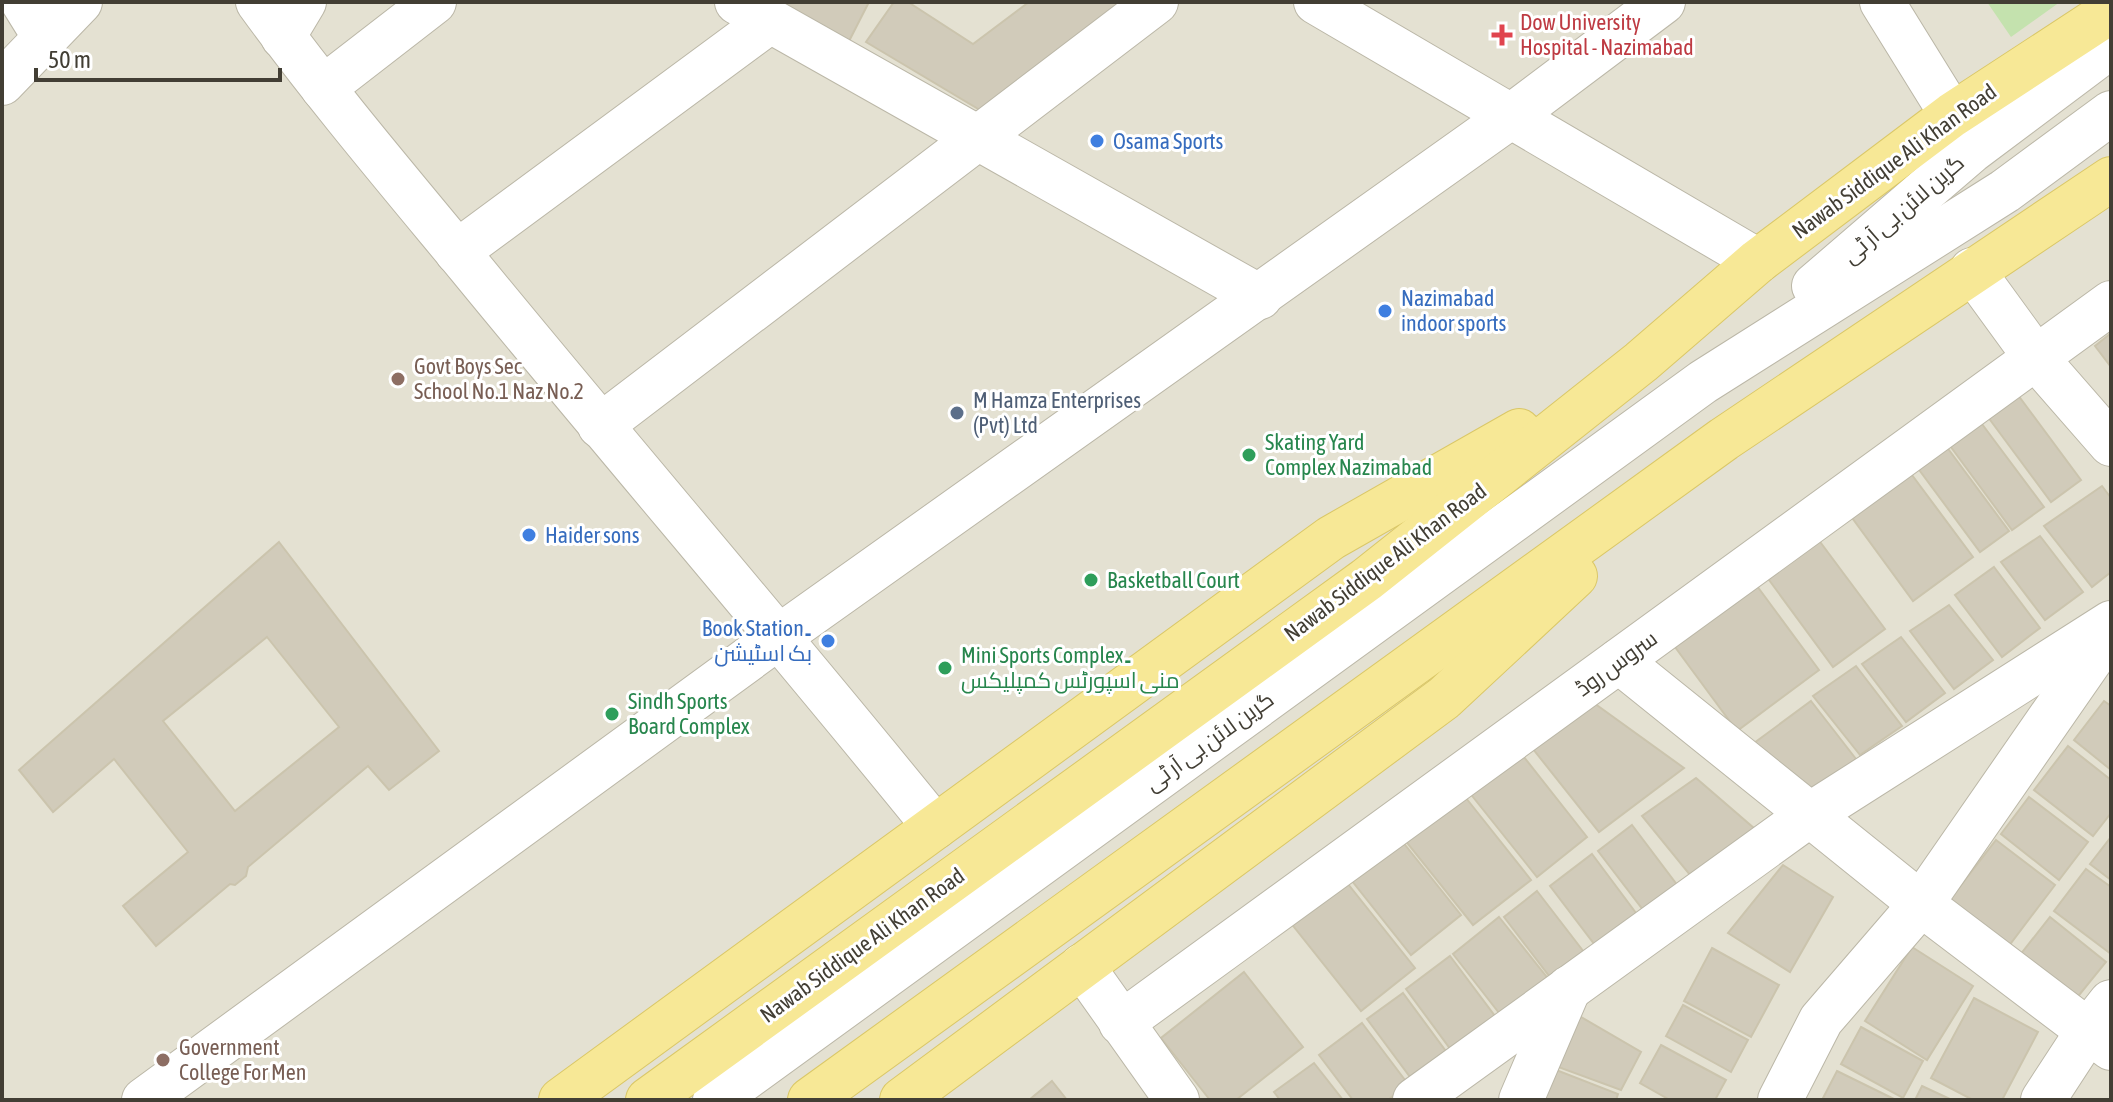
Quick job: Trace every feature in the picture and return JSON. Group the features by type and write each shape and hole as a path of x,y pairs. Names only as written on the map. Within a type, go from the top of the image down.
{"main road":[{"name":"Nawab Siddique Ali Khan Road","path":"648,1100 1366,580 1641,362 1758,261 1952,115 2111,11"},
{"path":"810,1100 1724,439 2111,179"},
{"path":"573,1096 1331,538 1641,362"},
{"path":"902,1100 1444,698 1724,439"}],"street":[{"path":"23,2 46,39"},
{"path":"2,83 80,2"},
{"path":"258,2 293,19 323,88 600,426 780,636 935,827"},
{"path":"323,88 434,2"},
{"path":"600,426 1156,2"},
{"path":"1316,2 1758,261"},
{"path":"144,1100 780,636 1510,117 1663,2"},
{"path":"1882,2 1952,115"},
{"path":"457,252 754,11 1260,297"},
{"name":"گرین لائن بی آر ٹی","path":"1703,382 1971,151 2111,46"},
{"name":"گرین لائن بی آر ٹی","path":"715,1100 1703,382 2005,191 2111,113"},
{"path":"1972,270 2036,358 2111,444"},
{"name":"سروس روڈ","path":"1121,1023 2111,303"},
{"path":"1415,1100 1808,816 2111,623"},
{"path":"1780,1100 1821,1020 1921,904 2111,630"},
{"path":"1619,661 1921,904 2103,1027 2043,1100"},
{"path":"1082,966 1177,1100"},
{"path":"1521,1100 1570,986"}],"shaded area":[{"path":"2,2 2111,2 2111,1100 2,1100"}],"green space":[{"path":"1987,2 2060,2 2011,37"}],"building":[{"path":"772,2 869,2 845,49"},
{"path":"894,2 908,2 973,44 1029,2 1121,2 980,110 866,42"},
{"path":"2111,333 2111,367 2095,346"},
{"path":"2015,391 2081,480 2051,502 1985,413"},
{"path":"1976,416 2044,507 2012,530 1945,439"},
{"path":"1946,446 2009,531 1980,552 1917,467"},
{"path":"1909,471 1973,557 1913,601 1850,515"},
{"path":"2102,486 2111,498 2111,572 2092,587 2044,526"},
{"path":"1809,527 1885,629 1833,667 1758,565"},
{"path":"2040,536 2083,592 2045,620 2001,562"},
{"path":"279,542 439,751 389,790 368,766 248,867 246,876 235,885 230,884 156,946 123,906 188,852 114,759 53,812 19,770","holes":["267,637 339,727 235,811 163,721"]},
{"path":"1994,567 2040,628 2002,657 1955,595"},
{"path":"1757,586 1819,670 1737,731 1675,647"},
{"path":"1949,605 1993,660 1954,689 1910,631"},
{"path":"1901,637 1945,693 1906,722 1862,664"},
{"path":"1856,666 1902,726 1860,755 1813,696"},
{"path":"1587,698 1684,768 1599,832 1529,744"},
{"path":"1811,701 1856,759 1813,792 1750,746"},
{"path":"2104,701 2111,706 2111,770 2074,740"},
{"path":"2068,746 2111,780 2111,813 2093,836 2034,790"},
{"path":"1520,752 1587,837 1537,877 1469,792"},
{"path":"1696,778 1755,829 1690,875 1642,816"},
{"path":"1462,793 1531,880 1473,925 1404,839"},
{"path":"2029,797 2088,842 2059,880 2001,834"},
{"path":"1632,825 1681,890 1647,915 1598,851"},
{"path":"2111,837 2111,880 2090,864"},
{"path":"1996,840 2055,885 2008,947 1948,902"},
{"path":"1402,841 1461,915 1411,955 1352,881"},
{"path":"1592,854 1639,917 1598,949 1550,886"},
{"path":"1783,865 1833,897 1790,972 1728,933"},
{"path":"2086,869 2111,887 2111,954 2054,911"},
{"path":"1344,879 1415,968 1361,1011 1290,922"},
{"path":"1537,891 1587,956 1553,981 1504,917"},
{"path":"1499,917 1550,981 1503,1018 1453,954"},
{"path":"2050,917 2106,962 2071,1005 2016,960"},
{"path":"1912,947 1973,986 1927,1060 1865,1021"},
{"path":"1712,948 1779,985 1751,1037 1684,1001"},
{"path":"1450,956 1498,1020 1454,1054 1406,989"},
{"path":"1244,972 1303,1047 1236,1100 1210,1100 1161,1038"},
{"path":"1403,993 1451,1058 1416,1085 1367,1019"},
{"path":"1974,998 2038,1032 2002,1100 1973,1100 1931,1078"},
{"path":"1683,1005 1748,1040 1731,1072 1666,1036"},
{"path":"1569,1010 1641,1052 1621,1090 1550,1064"},
{"path":"1362,1023 1408,1084 1388,1100 1353,1100 1319,1055"},
{"path":"1861,1027 1923,1061 1903,1098 1841,1064"},
{"path":"1661,1045 1726,1080 1715,1100 1670,1100 1640,1083"},
{"path":"1314,1063 1343,1100 1280,1100 1274,1092"},
{"path":"1551,1068 1618,1094 1616,1100 1539,1100"},
{"path":"1837,1071 1896,1100 1822,1100"},
{"path":"1052,1081 1067,1100 1029,1100"},
{"path":"1922,1086 1952,1100 1915,1100"}],"place":[{"name":"Dow University Hospital - Nazimabad","path":"1502,35"},
{"name":"Osama Sports","path":"1097,141"},
{"name":"Nazimabad indoor sports","path":"1385,311"},
{"name":"Govt Boys Sec School No.1 Naz No.2","path":"398,379"},
{"name":"M Hamza Enterprises (Pvt) Ltd","path":"957,413"},
{"name":"Skating Yard Complex Nazimabad","path":"1249,455"},
{"name":"Haider sons","path":"529,535"},
{"name":"Basketball Court","path":"1091,580"},
{"name":"Book Station۔ بک اسٹیشن","path":"828,641"},
{"name":"Mini Sports Complex۔ منی اسپورٹس کمپلیکس","path":"945,668"},
{"name":"Sindh Sports Board Complex","path":"612,714"},
{"name":"Government College For Men","path":"163,1060"}]}
